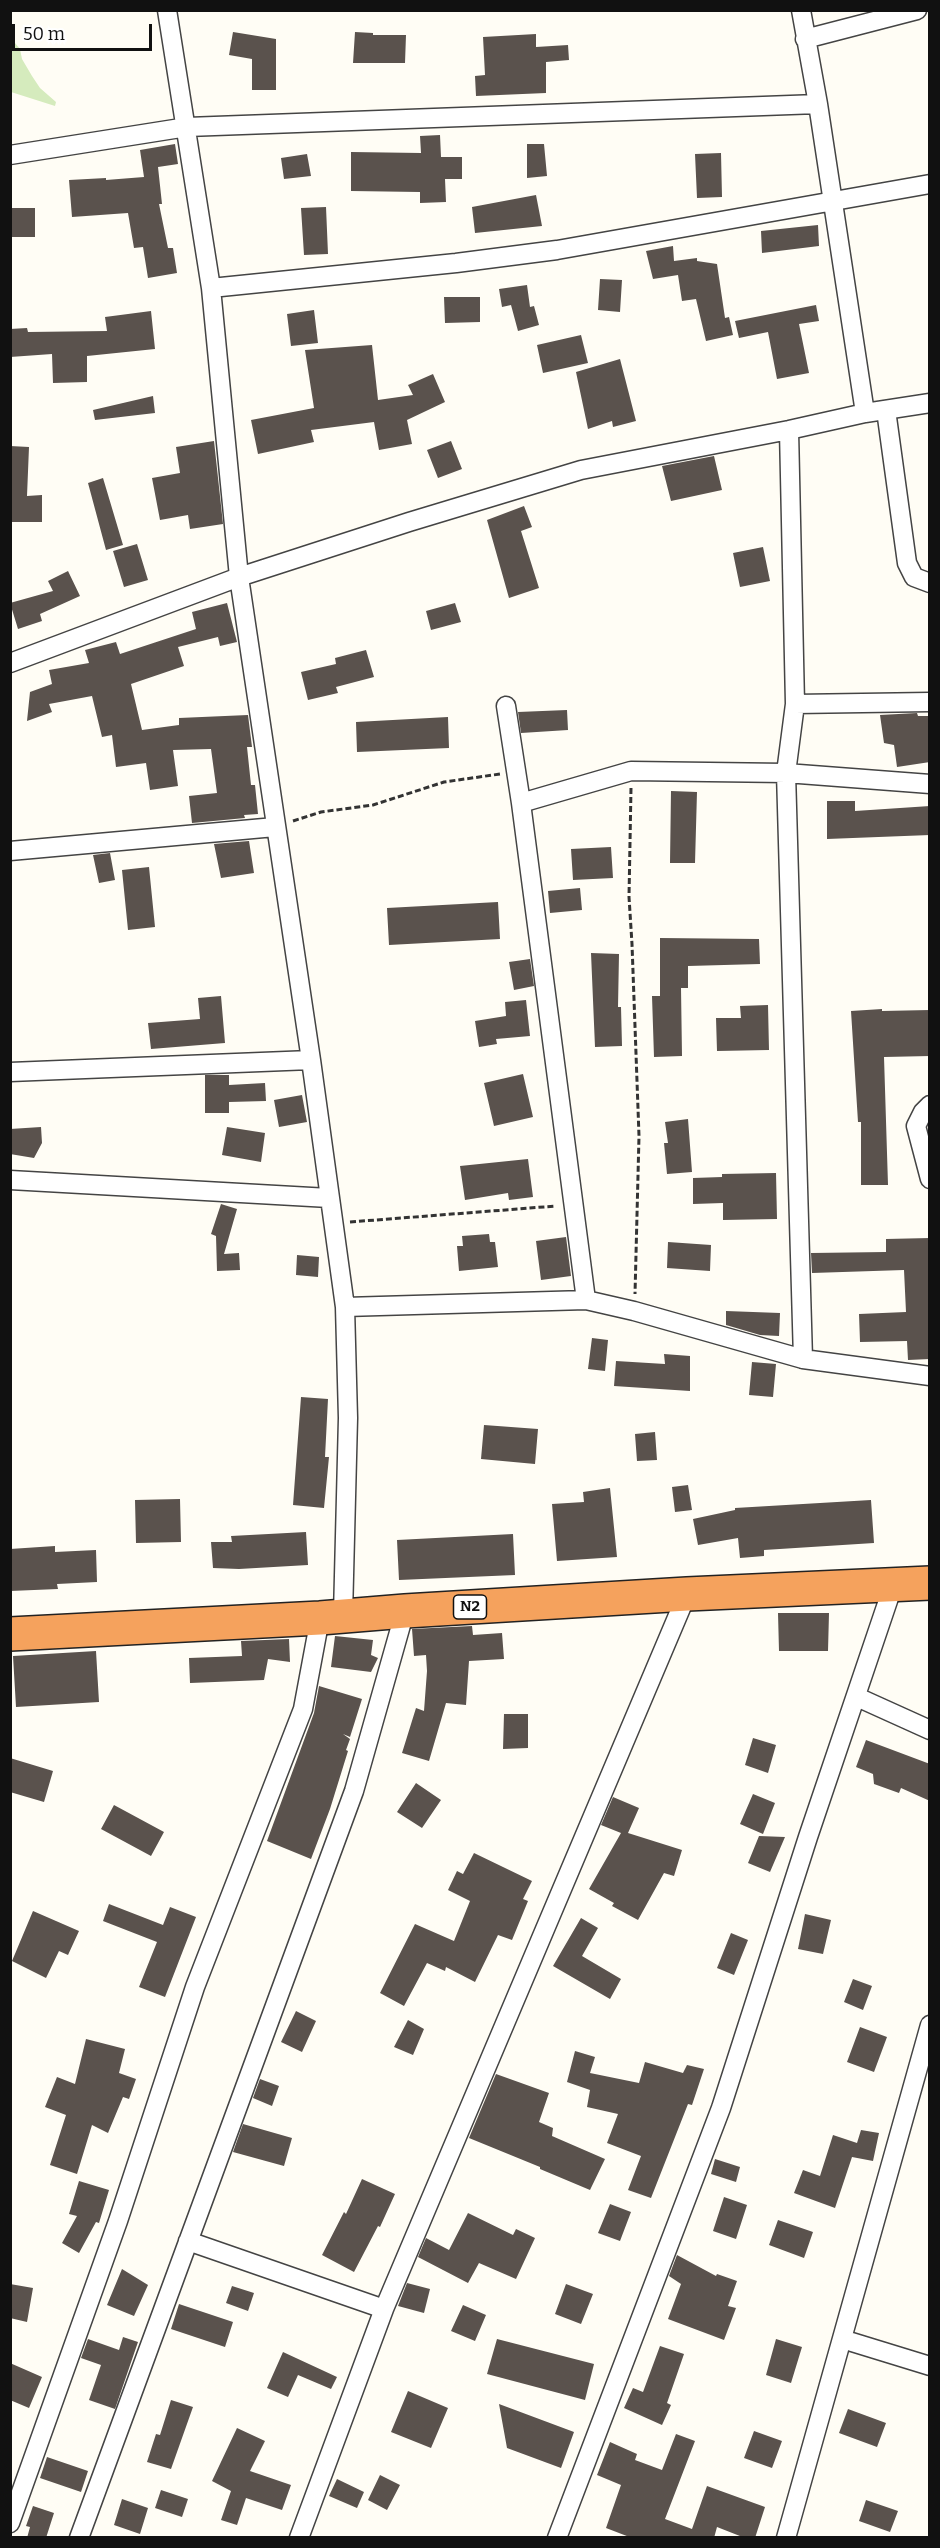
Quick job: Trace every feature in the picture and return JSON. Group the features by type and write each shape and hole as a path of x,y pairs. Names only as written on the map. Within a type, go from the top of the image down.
{"highway":[{"name":"N2","path":"10,1634 332,1617 687,1594 930,1583"}],"street":[{"path":"10,2523 118,2221 195,1987 303,1709 332,1617 348,1418 345,1307 311,1060 239,577 211,288 167,10"},
{"path":"801,10 818,104 865,413"},
{"path":"805,39 917,10"},
{"path":"10,155 187,127 818,104"},
{"path":"211,288 456,263 557,250 930,184"},
{"path":"10,663 239,577 581,470 865,413 930,403"},
{"path":"886,410 907,563 914,577 930,583"},
{"path":"789,430 795,704 786,773 803,1359"},
{"path":"795,704 930,702"},
{"path":"506,706 521,803 586,1300"},
{"path":"521,803 631,771 786,773 930,784"},
{"path":"10,851 275,827"},
{"path":"10,1072 311,1060"},
{"path":"930,1105 923,1112 916,1126 930,1179"},
{"path":"10,1180 329,1198"},
{"path":"345,1307 586,1300 634,1311 803,1359 930,1376"},
{"path":"557,2538 721,2108 808,1837 894,1583"},
{"path":"299,2538 384,2309 687,1594"},
{"path":"79,2538 354,1791 405,1611"},
{"path":"857,1697 930,1730"},
{"path":"786,2538 930,2025"},
{"path":"188,2241 384,2309"},
{"path":"842,2339 930,2366"}],"path":[{"path":"631,771 629,897 639,1136 634,1311"},
{"path":"275,827 321,812 373,805 444,782 516,772"},
{"path":"333,1224 572,1205"}],"green space":[{"path":"10,42 15,43 20,49 22,59 32,76 40,88 56,102 55,106 11,92"}],"building":[{"path":"233,32 276,39 276,90 252,90 252,59 229,55"},
{"path":"355,32 373,33 373,35 406,35 405,63 353,63"},
{"path":"536,34 536,47 568,45 569,60 546,62 546,93 476,96 475,76 485,75 483,37"},
{"path":"440,135 441,157 462,157 462,179 445,179 446,202 420,203 420,192 351,191 351,152 421,153 420,136"},
{"path":"175,144 178,164 158,167 162,204 159,204 168,248 173,248 177,273 148,278 143,247 134,248 128,213 72,217 69,180 144,177 140,150"},
{"path":"527,144 544,144 547,176 527,178"},
{"path":"721,153 722,197 697,198 695,154"},
{"path":"307,154 311,176 284,179 281,158"},
{"path":"536,195 542,226 475,233 472,207"},
{"path":"326,207 328,254 304,255 301,208"},
{"path":"10,208 35,208 35,237 10,237"},
{"path":"818,225 819,246 762,253 761,231"},
{"path":"673,246 674,261 697,258 697,261 717,264 725,318 729,317 733,335 706,341 696,299 682,301 678,275 653,279 646,251"},
{"path":"600,279 622,280 620,312 598,310"},
{"path":"527,285 530,307 534,306 539,325 518,331 511,305 502,307 499,289"},
{"path":"444,297 480,297 480,322 445,323"},
{"path":"816,305 819,321 799,324 809,373 777,379 768,332 739,338 735,321"},
{"path":"314,310 318,343 291,346 287,314"},
{"path":"151,311 155,349 87,356 87,382 53,383 52,354 10,357 10,329 27,328 28,332 107,331 105,317"},
{"path":"581,335 588,363 543,373 537,345"},
{"path":"372,345 378,400 413,395 408,385 433,374 445,402 407,420 412,444 379,450 374,422 311,430 314,442 258,454 251,420 314,408 305,350"},
{"path":"620,359 636,421 613,427 612,421 588,429 576,372"},
{"path":"153,396 155,413 95,420 93,410"},
{"path":"214,441 223,524 190,529 188,515 160,520 152,478 180,473 176,447"},
{"path":"451,441 462,469 438,478 427,450"},
{"path":"10,446 29,447 27,496 42,495 42,522 10,522"},
{"path":"714,456 722,490 671,501 662,466"},
{"path":"103,478 123,545 106,550 88,483"},
{"path":"524,506 532,527 521,531 539,588 509,598 487,520"},
{"path":"137,544 148,580 124,587 113,551"},
{"path":"763,547 770,581 740,587 733,553"},
{"path":"68,571 80,596 40,614 42,621 18,629 10,603 53,591 48,581"},
{"path":"227,603 237,642 220,646 218,637 178,647 184,666 131,684 142,730 179,725 179,718 248,715 252,747 247,747 251,785 255,785 258,814 244,815 245,818 192,823 189,796 217,793 211,749 173,750 178,786 150,790 146,763 116,767 112,735 102,737 92,696 49,704 52,712 27,721 30,692 52,684 49,670 89,663 85,650 116,642 120,654 196,629 192,612"},
{"path":"455,603 461,622 431,630 426,611"},
{"path":"366,650 374,677 336,687 338,693 308,700 301,672 336,664 335,658"},
{"path":"567,710 568,730 521,733 518,712"},
{"path":"917,713 918,716 930,716 930,762 897,767 894,745 884,743 880,715"},
{"path":"448,717 449,748 357,752 356,722"},
{"path":"671,791 697,792 695,863 670,863"},
{"path":"827,801 855,801 855,811 930,806 930,835 827,839"},
{"path":"249,841 254,873 221,878 214,844"},
{"path":"611,847 613,878 573,880 571,849"},
{"path":"110,853 115,880 99,883 93,855"},
{"path":"149,867 155,927 128,930 122,870"},
{"path":"580,888 582,910 550,913 548,891"},
{"path":"498,902 500,939 389,945 387,908"},
{"path":"660,938 759,939 760,964 688,966 688,988 681,988 682,1056 654,1057 652,996 660,996"},
{"path":"591,953 619,954 618,1007 621,1007 622,1046 595,1047"},
{"path":"530,959 534,986 514,990 509,962"},
{"path":"221,996 225,1043 151,1049 148,1023 200,1019 198,998"},
{"path":"526,1000 530,1036 496,1039 497,1044 479,1047 475,1021 506,1016 505,1002"},
{"path":"768,1005 769,1050 717,1051 716,1018 741,1018 740,1006"},
{"path":"882,1009 882,1011 930,1010 930,1056 884,1057 888,1185 861,1185 861,1122 858,1122 851,1011"},
{"path":"523,1074 533,1117 494,1126 484,1083"},
{"path":"205,1075 229,1075 229,1085 265,1083 266,1101 229,1102 229,1113 205,1113"},
{"path":"302,1095 307,1122 279,1127 274,1100"},
{"path":"688,1119 692,1172 667,1174 664,1143 668,1143 665,1122"},
{"path":"41,1127 42,1143 34,1158 10,1154 10,1129"},
{"path":"227,1127 265,1133 261,1162 222,1155"},
{"path":"528,1159 533,1197 509,1200 508,1193 465,1200 460,1166"},
{"path":"776,1173 777,1219 723,1220 723,1203 693,1204 693,1178 722,1177 722,1174"},
{"path":"221,1204 237,1209 224,1254 239,1253 240,1270 217,1271 216,1236 211,1234"},
{"path":"489,1234 490,1242 495,1242 498,1267 459,1271 457,1246 463,1246 462,1236"},
{"path":"566,1237 571,1276 541,1280 536,1241"},
{"path":"930,1238 930,1359 908,1360 907,1341 860,1342 859,1314 906,1312 904,1270 812,1273 811,1253 886,1252 886,1239"},
{"path":"668,1242 711,1245 710,1271 667,1268"},
{"path":"297,1255 319,1257 318,1277 296,1275"},
{"path":"726,1311 780,1313 779,1336 760,1335 726,1325"},
{"path":"592,1338 608,1340 605,1371 588,1369"},
{"path":"664,1354 690,1356 690,1391 614,1386 616,1361 665,1364"},
{"path":"752,1362 776,1364 773,1397 749,1395"},
{"path":"301,1397 328,1399 325,1457 329,1457 324,1508 293,1505"},
{"path":"484,1425 538,1429 535,1464 481,1459"},
{"path":"655,1432 657,1460 637,1461 635,1434"},
{"path":"688,1485 692,1510 675,1512 672,1487"},
{"path":"610,1488 617,1557 557,1561 552,1504 584,1502 583,1492"},
{"path":"180,1499 181,1542 136,1543 135,1500"},
{"path":"871,1500 874,1543 764,1550 764,1556 740,1558 738,1538 698,1545 693,1519 735,1510 735,1508"},
{"path":"306,1532 308,1565 239,1569 213,1568 211,1542 232,1542 231,1536"},
{"path":"513,1534 515,1575 399,1580 397,1540"},
{"path":"55,1546 55,1552 96,1550 97,1582 57,1584 58,1589 10,1591 10,1549"},
{"path":"778,1613 829,1613 828,1651 779,1651"},
{"path":"472,1626 473,1635 502,1633 504,1659 469,1661 466,1705 446,1703 429,1761 402,1753 416,1708 424,1711 426,1655 414,1656 412,1629"},
{"path":"335,1636 373,1640 371,1655 378,1658 371,1672 331,1667"},
{"path":"289,1639 290,1662 268,1659 264,1680 190,1683 189,1658 242,1656 241,1641"},
{"path":"96,1651 99,1702 16,1707 13,1656"},
{"path":"319,1686 362,1699 350,1737 343,1734 350,1739 346,1750 348,1751 311,1859 267,1841 314,1713"},
{"path":"504,1714 528,1714 528,1748 503,1749"},
{"path":"753,1738 776,1745 768,1773 745,1765"},
{"path":"866,1740 930,1764 930,1801 901,1788 899,1793 874,1784 873,1774 856,1767"},
{"path":"10,1758 53,1771 44,1802 10,1792"},
{"path":"416,1783 441,1800 422,1828 397,1812"},
{"path":"753,1794 775,1803 763,1834 740,1824"},
{"path":"613,1797 639,1808 628,1833 682,1850 674,1876 664,1873 638,1920 612,1906 614,1903 589,1889 621,1833 601,1825"},
{"path":"114,1805 164,1832 151,1856 101,1829"},
{"path":"759,1836 785,1837 770,1872 748,1863"},
{"path":"474,1853 532,1881 523,1899 528,1901 512,1940 498,1935 475,1982 446,1967 445,1971 427,1963 404,2006 380,1993 415,1924 454,1941 470,1901 448,1890 457,1871 463,1874"},
{"path":"109,1904 163,1925 170,1907 196,1917 165,1997 139,1987 157,1942 103,1921"},
{"path":"33,1911 79,1931 68,1955 59,1951 46,1978 12,1961"},
{"path":"805,1914 831,1920 823,1954 798,1949"},
{"path":"581,1918 598,1928 582,1956 621,1979 610,1999 553,1966"},
{"path":"731,1933 748,1940 734,1975 717,1968"},
{"path":"853,1979 872,1986 863,2010 844,2002"},
{"path":"296,2011 316,2021 302,2052 281,2042"},
{"path":"408,2020 424,2029 413,2055 394,2047"},
{"path":"860,2027 887,2037 874,2072 847,2062"},
{"path":"86,2039 125,2049 119,2073 136,2079 129,2099 123,2097 108,2133 92,2125 77,2174 50,2165 66,2115 45,2107 57,2077 75,2084"},
{"path":"575,2051 595,2057 590,2073 639,2083 645,2062 683,2073 687,2065 704,2069 692,2105 688,2104 651,2198 628,2190 641,2156 607,2143 618,2114 587,2107 590,2090 567,2082"},
{"path":"496,2074 549,2093 539,2122 553,2128 552,2136 605,2159 590,2190 469,2138"},
{"path":"260,2079 279,2086 272,2106 253,2098"},
{"path":"243,2124 292,2138 284,2166 233,2152"},
{"path":"861,2130 879,2133 873,2161 852,2157 835,2208 794,2193 803,2170 820,2176 833,2135 857,2143"},
{"path":"715,2159 740,2167 736,2182 711,2174"},
{"path":"362,2179 395,2194 380,2227 378,2226 354,2272 322,2255 344,2212 346,2214"},
{"path":"79,2181 109,2190 99,2223 96,2222 79,2253 62,2243 77,2216 69,2214"},
{"path":"724,2197 747,2205 736,2239 713,2231"},
{"path":"610,2204 631,2212 620,2241 598,2233"},
{"path":"468,2213 513,2235 516,2229 535,2238 516,2279 479,2263 468,2283 418,2257 426,2238 449,2250"},
{"path":"778,2220 813,2232 804,2258 769,2245"},
{"path":"677,2255 716,2276 717,2274 737,2281 728,2306 736,2308 724,2340 668,2319 681,2284 669,2276"},
{"path":"122,2269 148,2285 134,2316 107,2305"},
{"path":"407,2283 430,2289 424,2313 398,2306"},
{"path":"10,2284 33,2288 27,2322 10,2318"},
{"path":"566,2284 593,2294 581,2324 555,2314"},
{"path":"232,2286 254,2293 248,2311 226,2303"},
{"path":"179,2304 233,2322 225,2347 171,2329"},
{"path":"463,2305 486,2315 475,2341 451,2331"},
{"path":"123,2337 138,2342 115,2409 89,2400 101,2365 81,2358 88,2339 119,2350"},
{"path":"497,2339 594,2364 585,2400 487,2374"},
{"path":"776,2339 802,2347 791,2383 766,2375"},
{"path":"660,2346 684,2354 667,2403 671,2405 662,2425 624,2408 633,2388 643,2392"},
{"path":"283,2352 337,2377 331,2389 298,2375 288,2397 267,2388"},
{"path":"10,2363 42,2377 29,2408 10,2400"},
{"path":"408,2391 448,2408 431,2448 391,2432"},
{"path":"171,2400 193,2407 171,2469 147,2462 156,2434 160,2435"},
{"path":"499,2404 574,2432 561,2468 507,2448"},
{"path":"848,2409 886,2423 877,2447 839,2433"},
{"path":"237,2428 265,2441 250,2471 291,2485 282,2510 246,2498 237,2525 221,2520 231,2491 212,2481"},
{"path":"754,2431 782,2441 772,2468 744,2458"},
{"path":"676,2434 695,2441 665,2519 692,2529 707,2486 765,2507 755,2538 745,2538 717,2527 714,2538 632,2538 606,2528 621,2485 597,2475 610,2442 637,2454 635,2460 662,2470"},
{"path":"47,2457 88,2471 81,2492 40,2478"},
{"path":"380,2475 400,2485 387,2510 368,2500"},
{"path":"337,2479 364,2492 357,2508 329,2496"},
{"path":"161,2490 188,2499 182,2517 155,2508"},
{"path":"122,2499 148,2508 140,2534 114,2525"},
{"path":"866,2500 898,2511 890,2532 859,2521"},
{"path":"33,2506 54,2513 46,2538 27,2538 30,2527 26,2526"}]}
